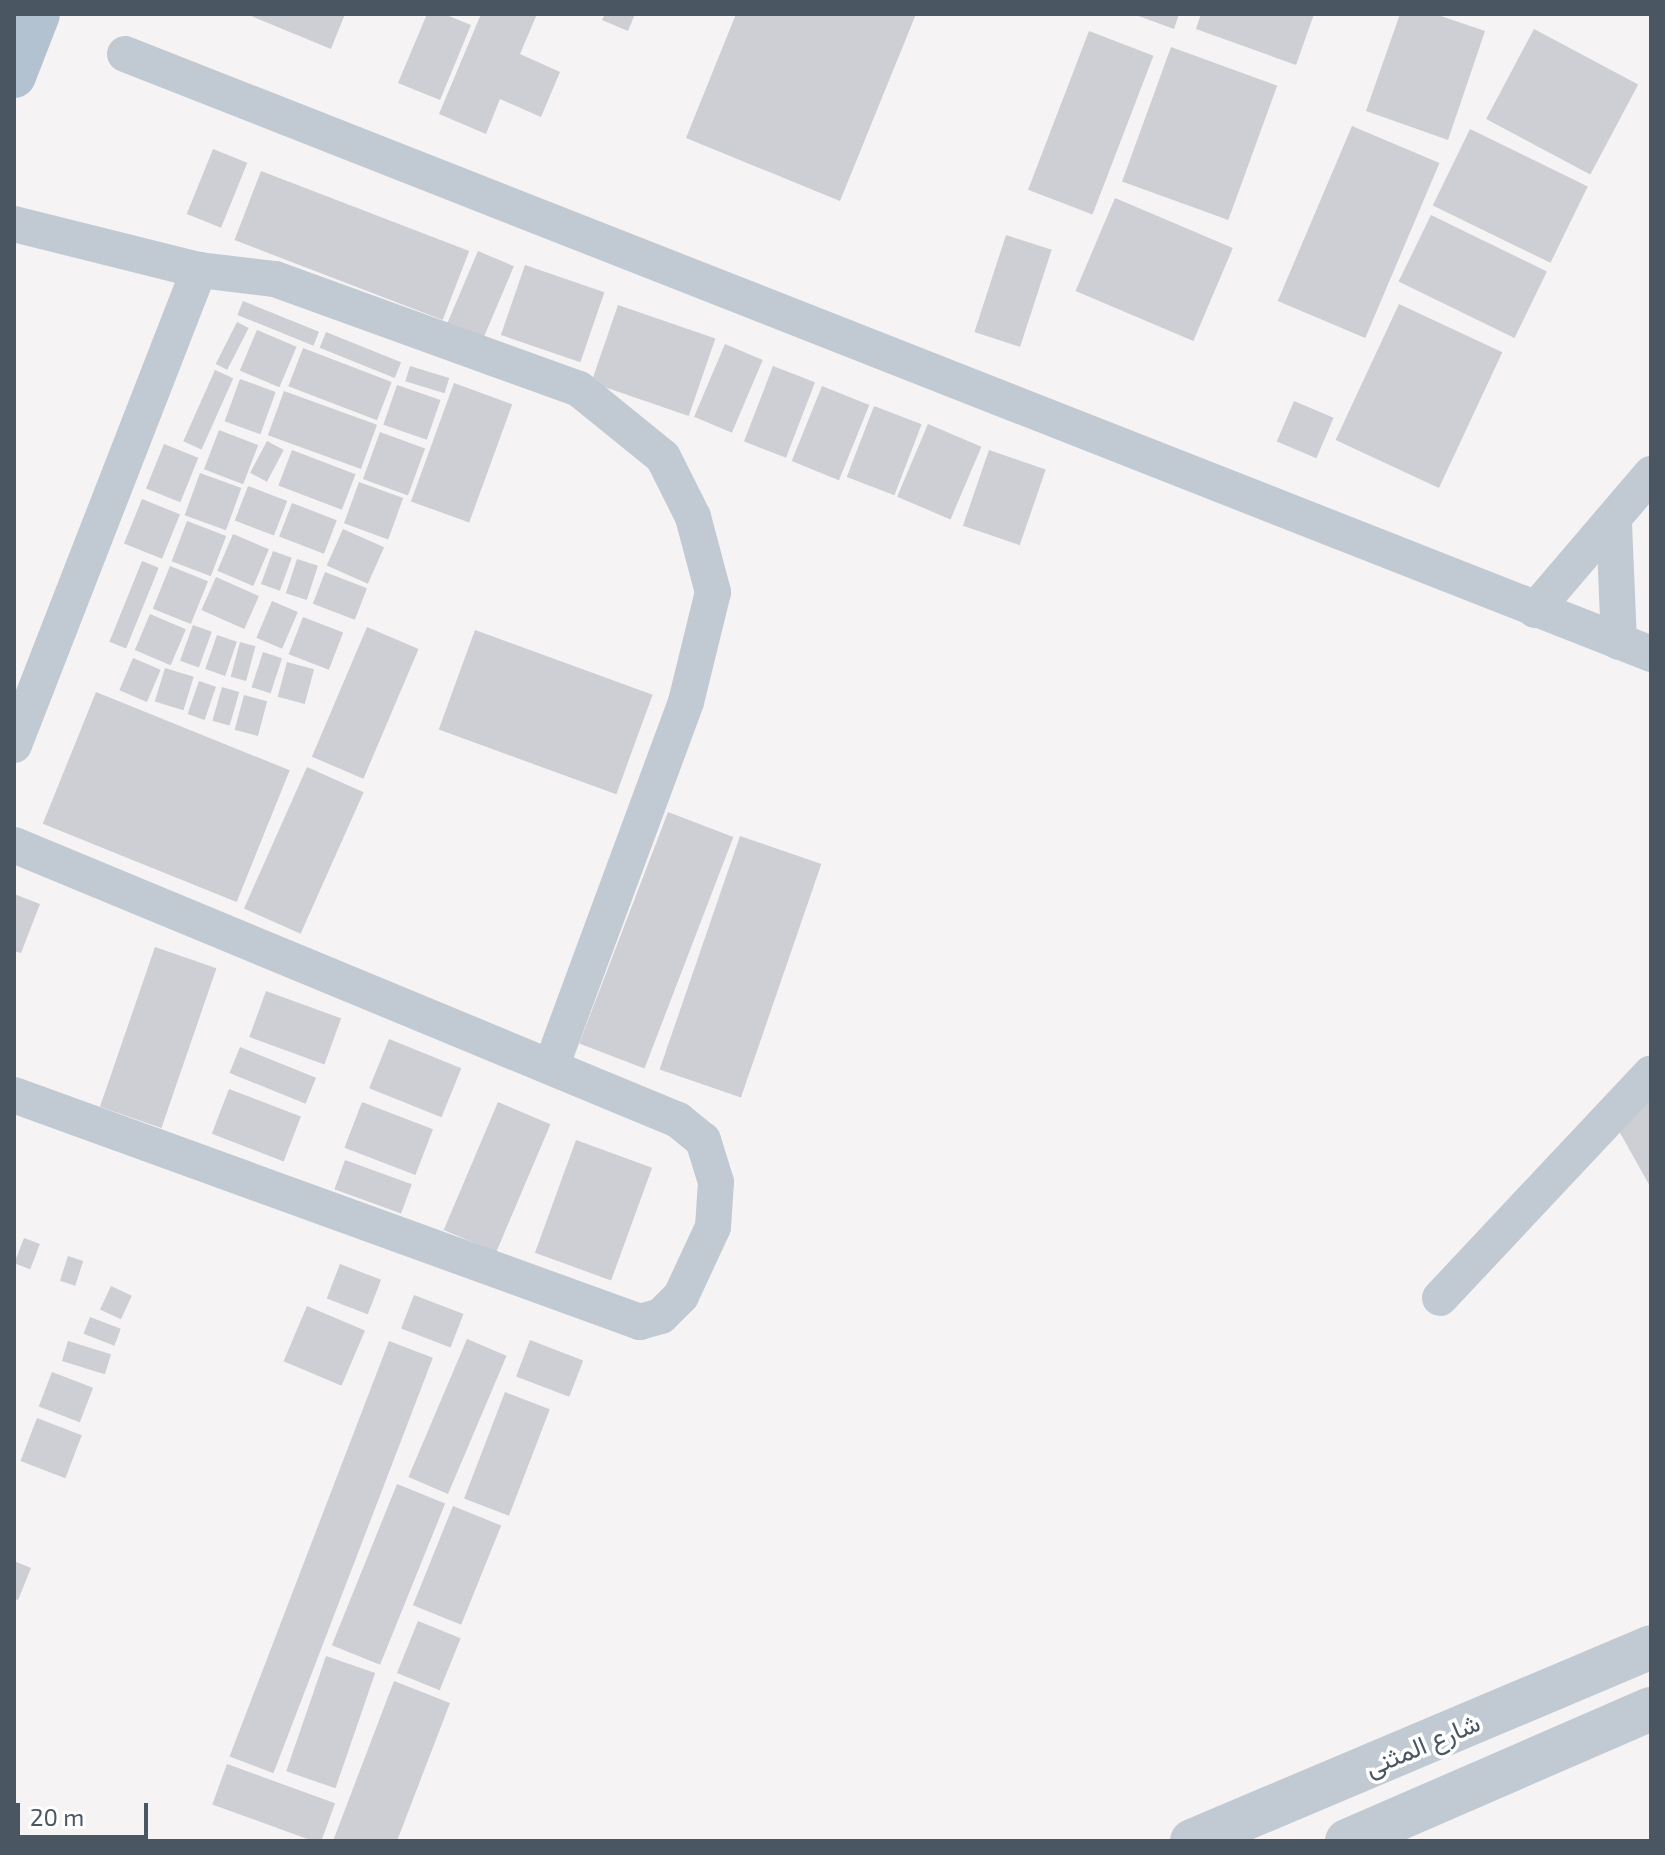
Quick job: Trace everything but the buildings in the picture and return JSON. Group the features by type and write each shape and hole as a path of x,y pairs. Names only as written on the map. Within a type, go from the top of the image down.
{"main road":[{"path":"14,76 38,14"}],"street":[{"path":"125,54 1635,648"},
{"path":"14,224 199,270 275,279 579,389 663,457 693,517 713,592 686,702 551,1066"},
{"path":"14,745 199,270"},
{"path":"1535,610 1614,523 1651,474"},
{"path":"1614,523 1635,648"},
{"path":"14,845 678,1120 703,1140 716,1182 713,1227 681,1296 661,1316 640,1322 14,1095"},
{"path":"1440,1298 1651,1073"},
{"name":"شارع المثنى","path":"1192,1841 1651,1647"},
{"path":"1347,1841 1651,1709"}]}
